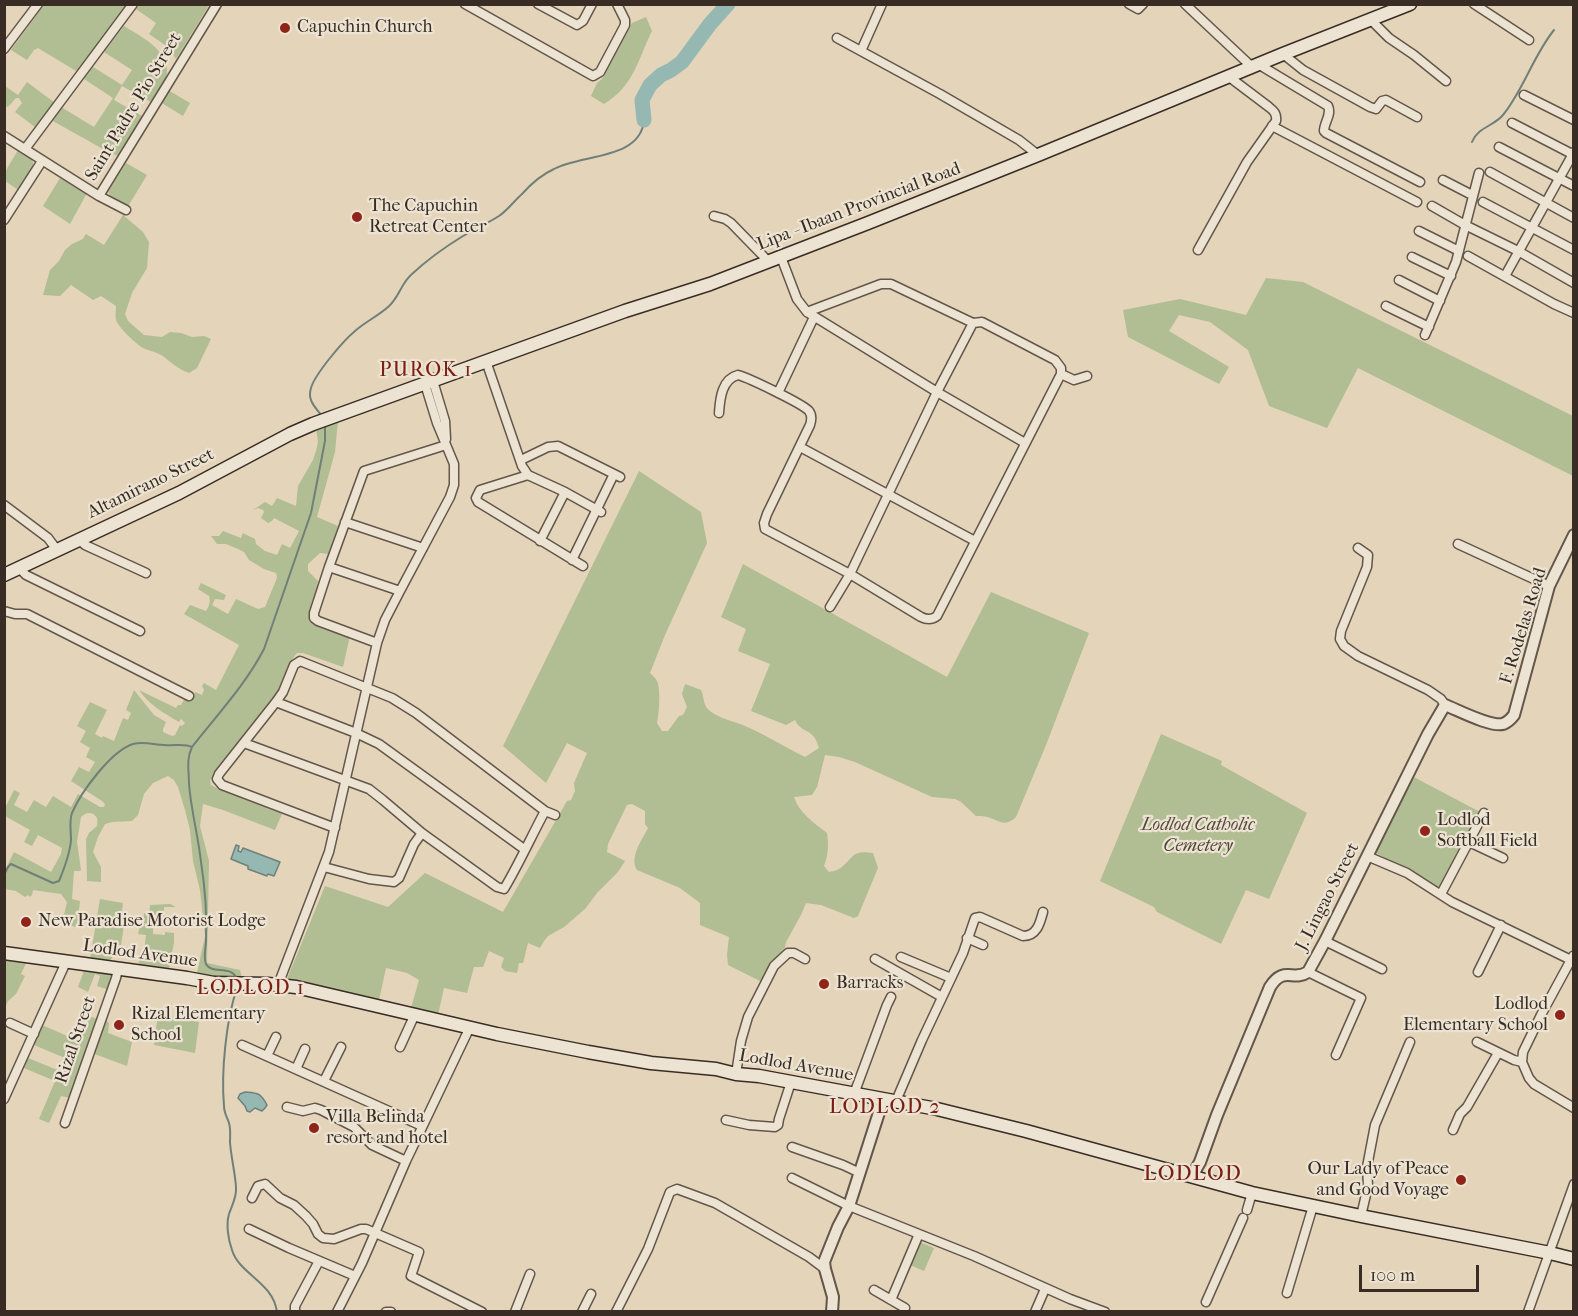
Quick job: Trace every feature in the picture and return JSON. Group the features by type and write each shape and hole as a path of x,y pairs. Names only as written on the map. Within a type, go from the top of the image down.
{"main road":[{"name":"Lipa - Ibaan Provincial Road","path":"313,424 769,262 1069,141 1137,116 1228,76 1410,4"},
{"name":"Altamirano Street","path":"4,575 179,493 313,424"},
{"name":"Lodlod Avenue","path":"4,953 207,982 278,985 317,991 588,1052 651,1063 716,1069 854,1094 1007,1126 1252,1193 1574,1259"}],"street":[{"path":"4,49 39,4"},
{"path":"25,150 133,4"},
{"name":"Saint Padre Pio Street","path":"99,196 217,4"},
{"path":"465,4 590,75 596,76 625,25 618,4"},
{"path":"538,4 577,25 583,21 592,4"},
{"path":"861,51 882,4"},
{"path":"1129,4 1138,9 1143,4"},
{"path":"1185,4 1255,65 1328,106 1330,112 1324,126 1326,133 1420,182"},
{"path":"1474,4 1529,40"},
{"path":"1371,20 1389,38 1446,81"},
{"path":"837,38 1011,135 1038,155"},
{"path":"1282,54 1303,70 1370,107 1376,109 1382,101 1386,100 1417,117"},
{"path":"1198,250 1247,162 1276,121 1275,113 1269,107 1228,76"},
{"path":"1524,95 1574,120"},
{"path":"1505,276 1573,154 1512,123"},
{"path":"1272,126 1417,202"},
{"path":"4,136 99,196 126,210"},
{"path":"1499,147 1574,186"},
{"path":"4,220 42,160"},
{"path":"1490,172 1574,218"},
{"path":"1386,306 1427,331 1451,276 1479,173"},
{"path":"1443,180 1472,195"},
{"path":"1484,202 1574,250"},
{"path":"1432,206 1518,251 1574,284"},
{"path":"714,216 731,223 769,262"},
{"path":"1419,231 1459,251"},
{"path":"1468,256 1574,313"},
{"path":"781,257 800,305 811,315 1025,443"},
{"path":"1412,257 1451,276"},
{"path":"1399,280 1440,301"},
{"path":"719,413 722,392 728,380 735,376 742,376 805,407 811,414 812,421 767,514 765,529 850,574 921,617 933,619 940,613 1061,374 1061,368 1055,360 982,322 973,323 899,287 881,284 811,315 778,393"},
{"path":"830,607 850,574 937,392 973,323"},
{"path":"486,362 522,466 528,475 599,511"},
{"path":"1061,374 1074,380 1087,376"},
{"path":"278,985 324,867 335,828 376,643 385,620 450,497 454,485 454,464 446,445 445,421 429,382"},
{"path":"376,643 314,618 329,567 364,471 446,445"},
{"path":"521,460 548,447 558,446 617,475 572,560"},
{"path":"800,447 975,541"},
{"path":"528,475 480,490 476,498 478,502 582,566"},
{"path":"540,541 565,492"},
{"path":"4,505 48,538 57,550"},
{"path":"345,522 423,548"},
{"name":"F. Rodelas Road","path":"1445,705 1480,720 1497,724 1504,724 1510,720 1517,706 1549,586 1574,535"},
{"path":"79,540 85,545 146,573"},
{"path":"1458,544 1549,586"},
{"path":"1358,548 1368,555 1367,567 1341,631 1340,639 1344,646 1358,656 1428,690 1441,699 1445,705"},
{"path":"329,567 400,591"},
{"path":"19,568 26,575 140,631"},
{"path":"4,611 16,615 27,614 189,696"},
{"path":"335,828 219,783 217,777 276,702 283,692 294,665 300,660 392,698 416,713 545,811 555,815"},
{"path":"276,702 379,744 524,849"},
{"name":"J. Lingao Street","path":"1192,1176 1200,1162 1270,987 1280,976 1305,975 1308,972 1433,724 1445,705"},
{"path":"244,743 369,789 422,833 497,888 504,889 545,811"},
{"path":"1441,894 1484,813"},
{"path":"324,867 369,879 394,882 399,878 414,844 422,833"},
{"path":"1469,842 1503,858"},
{"path":"1367,856 1407,873 1452,902 1572,958 1523,1052 1522,1062 1534,1084 1574,1108"},
{"path":"832,1311 833,1297 824,1262 849,1206 889,1101 963,953 974,920 980,917 1023,936 1028,936 1033,934 1040,924 1043,912"},
{"path":"1478,972 1501,925"},
{"path":"967,938 983,945"},
{"path":"1325,941 1382,969"},
{"path":"736,1074 745,1025 774,966 788,953 805,959"},
{"path":"901,957 951,978"},
{"path":"874,959 942,997"},
{"path":"6,1094 66,962"},
{"name":"Rizal Street","path":"65,1123 118,969"},
{"path":"1308,972 1361,998 1336,1055"},
{"path":"854,1094 886,1005 891,997"},
{"path":"400,1047 415,1014"},
{"path":"10,1023 34,1034"},
{"path":"337,1311 470,1027"},
{"path":"267,1056 276,1037"},
{"path":"1361,1216 1368,1186 1367,1167 1374,1125 1410,1042"},
{"path":"1477,1042 1522,1062"},
{"path":"242,1045 422,1126"},
{"path":"324,1082 341,1047"},
{"path":"296,1069 305,1049"},
{"path":"1453,1130 1460,1114 1467,1107 1498,1053"},
{"path":"726,1120 749,1125 778,1125 791,1082"},
{"path":"287,1107 303,1111 315,1108 321,1110 354,1127 376,1148 406,1161"},
{"path":"792,1147 860,1173"},
{"path":"792,1178 849,1206 974,1256 1045,1289 1105,1311"},
{"path":"252,1198 258,1186 262,1184 280,1198 294,1205 313,1224 318,1234 326,1239 334,1239 366,1229 418,1252 411,1276 482,1311"},
{"path":"1528,1311 1574,1184"},
{"path":"616,1311 648,1249 670,1192 677,1189 715,1203 809,1257 825,1269"},
{"path":"1206,1302 1252,1193"},
{"path":"1287,1293 1313,1206"},
{"path":"249,1229 355,1276"},
{"path":"891,1300 919,1234"},
{"path":"295,1311 295,1306 319,1261"},
{"path":"515,1311 530,1274"},
{"path":"1035,1311 1045,1289"},
{"path":"874,1290 905,1308"},
{"path":"582,1311 591,1294"},
{"path":"386,1311 391,1311"}],"green space":[{"path":"44,5 128,5 80,69 76,71 38,48 27,60 11,50"},
{"path":"140,5 209,5 176,59 168,47 149,34 156,23 136,9"},
{"path":"646,17 652,31 634,71 622,89 604,104 591,96 597,83 602,79 632,23"},
{"path":"124,26 145,39 158,51 163,57 167,73 163,84 151,102 122,86 114,100 144,117 119,156 51,120 61,107 94,127 113,98 84,79 93,67 122,85 132,70 104,52"},
{"path":"27,82 55,103 35,127 15,112 22,103 19,98 16,98 8,107 5,106 5,86 18,95"},
{"path":"168,90 190,103 183,116 160,102"},
{"path":"18,150 30,157 33,162 30,175 20,191 5,181 5,172"},
{"path":"126,163 147,175 127,208 111,197 108,192"},
{"path":"60,178 87,193 70,224 43,206"},
{"path":"123,215 143,232 149,242 147,268 132,293 125,314 128,321 144,335 162,337 170,332 211,339 197,368 189,373 161,355 136,343 118,323 116,306 101,296 93,300 71,285 60,296 43,295 50,270 65,250 83,239 86,234 104,245"},
{"path":"1266,278 1303,282 1573,416 1573,476 1358,368 1327,428 1269,406 1248,350 1210,322 1179,315 1169,331 1229,367 1219,384 1128,337 1123,310 1180,299 1246,315"},
{"path":"338,421 335,452 317,517 338,526 328,554 320,553 308,564 308,571 318,581 310,609 310,619 350,636 343,667 297,653 281,683 283,687 210,780 211,785 220,790 282,814 275,830 203,804 200,826 209,861 207,963 240,970 242,978 210,977 197,973 205,936 200,890 185,810 178,787 168,776 153,783 144,794 138,815 132,821 105,824 93,852 101,867 101,882 87,881 86,839 97,826 97,818 90,813 81,817 77,842 81,870 74,871 72,899 80,901 77,927 62,924 67,902 61,894 33,890 30,897 28,895 25,897 16,891 5,889 5,870 14,852 51,872 62,848 38,835 32,846 24,842 30,830 5,816 5,808 14,790 20,793 14,805 27,812 34,800 46,807 53,796 71,807 78,794 104,807 105,804 102,801 71,781 79,767 89,772 95,762 86,757 90,748 80,742 86,731 77,726 90,702 107,710 95,734 102,738 103,736 114,741 123,718 128,720 131,713 126,710 134,690 154,715 166,722 163,732 172,736 175,735 180,725 185,723 181,719 179,722 157,708 139,690 176,708 185,698 192,696 195,692 202,695 204,683 216,690 239,645 184,614 190,605 206,611 210,598 198,589 201,583 226,595 224,600 215,599 212,605 228,614 236,599 258,609 265,607 277,578 276,573 249,560 244,552 226,544 217,544 211,536 219,536 223,531 241,538 243,533 255,539 256,544 265,551 277,555 282,544 290,548 299,531 274,518 268,523 261,518 263,510 258,508 253,510 265,502 272,506 277,498 296,506 298,486 316,451 318,442 316,428"},
{"path":"639,471 701,512 707,543 650,673 658,685 657,723 662,731 668,731 679,716 683,715 687,707 682,694 685,684 701,690 706,706 718,716 741,724 805,757 819,748 814,736 801,728 795,720 786,725 751,711 770,664 738,651 746,629 721,617 743,564 947,677 991,592 1089,633 1016,817 1005,823 976,816 955,799 932,797 855,762 825,755 817,787 812,795 794,797 803,813 827,833 828,850 824,866 829,872 835,871 855,854 866,852 873,853 878,868 858,916 854,918 821,905 806,903 785,947 762,982 728,965 729,937 700,925 700,903 680,888 637,870 635,854 648,828 645,824 645,811 632,804 627,805 608,844 607,852 625,861 585,909 564,927 548,936 540,948 528,943 523,963 519,963 517,973 505,971 501,967 504,958 489,951 483,967 474,967 467,993 444,988 438,1015 411,1008 419,980 407,973 386,968 379,1000 287,979 325,886 388,907 425,873 503,912 567,801 571,800 575,791 574,783 587,753 567,743 546,783 503,746"},
{"name":"Lodlod Catholic Cemetery","path":"1161,734 1222,761 1221,765 1307,813 1269,899 1246,890 1221,944 1157,912 1154,907 1100,881"},
{"name":"Lodlod Softball Field","path":"1410,775 1480,812 1440,891 1371,850"},
{"path":"100,899 123,903 121,918 125,919 121,945 113,945 113,956 109,962 90,959"},
{"path":"170,904 176,907 164,907 164,918 159,918 159,922 153,921 153,934 174,933 169,969 138,966 141,952 144,952 146,935 138,934 140,925 143,925 144,913 149,914 150,905"},
{"path":"5,958 27,961 21,974 25,976 16,994 8,1001 5,1008"},
{"path":"85,968 112,972 114,975 109,990 97,986 100,976 95,974 88,992 78,987"},
{"path":"82,1013 97,1019 70,1098 61,1096 49,1123 39,1119 55,1081 24,1068 28,1058 60,1071 65,1058 34,1045 42,1025 72,1038"},
{"path":"158,1014 199,1022 195,1053 154,1045"},
{"path":"104,1019 109,1023 108,1033 132,1042 127,1066 92,1053"},
{"path":"920,1242 934,1248 924,1271 910,1265"}],"water":[{"path":"236,845 239,846 238,851 241,852 243,848 280,862 274,876 268,874 267,876 248,869 248,866 231,859"},
{"path":"245,1092 260,1095 267,1105 265,1108 262,1111 255,1108 250,1112 247,1111 238,1098"}],"waterway":[{"path":"644,120 642,100 650,85 682,62 728,4"},
{"path":"1472,142 1478,133 1503,115 1554,30"},
{"path":"322,416 312,403 310,396 311,388 318,375 350,336 392,303 412,274 463,236 502,214 533,183 550,171 565,164 608,154 632,142 640,133 644,120"},
{"path":"237,979 230,972 209,967 205,961 205,891 190,794 189,756 192,747 240,687 264,649 311,513 325,441 325,424"},
{"path":"4,875 11,864 53,883 59,881 71,840 72,813 82,794 98,773 124,748 141,743 192,747"},
{"path":"237,988 227,1030 223,1078 224,1108 230,1128 236,1187 228,1218 228,1232 236,1258 241,1266 269,1293 277,1312"}],"place":[{"name":"Capuchin Church","path":"285,28"},
{"name":"The Capuchin Retreat Center","path":"357,217"},
{"name":"Lodlod Softball Field","path":"1425,831"},
{"name":"New Paradise Motorist Lodge","path":"26,922"},
{"name":"Barracks","path":"824,984"},
{"name":"Lodlod Elementary School","path":"1560,1015"},
{"name":"Rizal Elementary School","path":"119,1025"},
{"name":"Villa Belinda resort and hotel","path":"314,1128"},
{"name":"Our Lady of Peace and Good Voyage","path":"1461,1180"}],"district":[{"name":"PUROK 1","path":"426,371"},
{"name":"LODLOD 1","path":"251,989"},
{"name":"LODLOD 2","path":"885,1108"},
{"name":"LODLOD","path":"1193,1175"}]}
